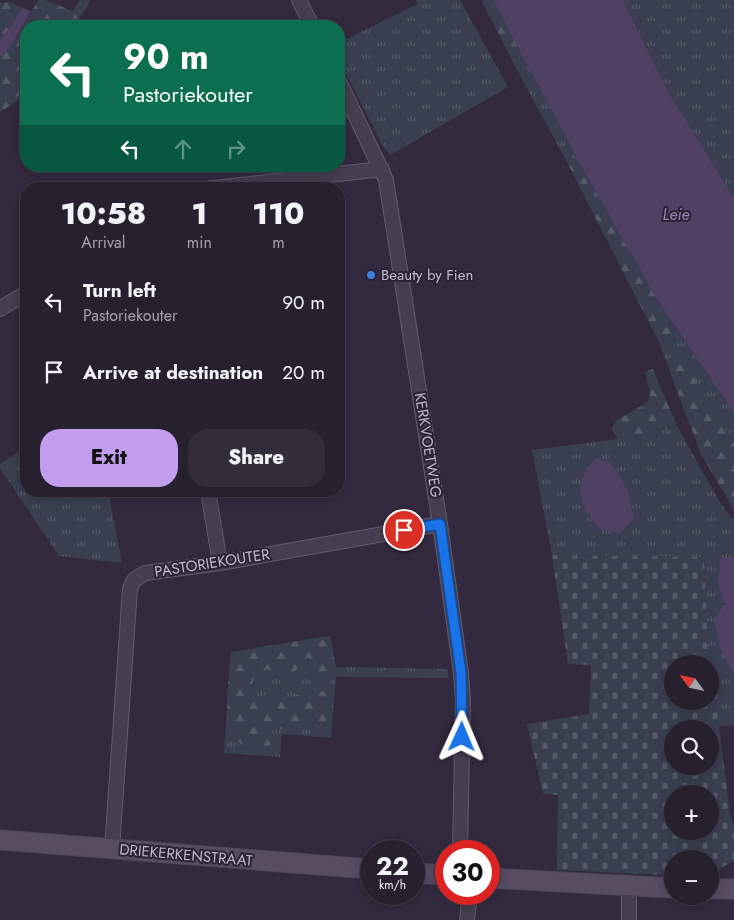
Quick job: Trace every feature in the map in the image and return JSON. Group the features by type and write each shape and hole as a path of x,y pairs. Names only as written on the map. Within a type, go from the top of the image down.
{"street":[{"path":"299,0 309,20"},
{"name":"KERKVOETWEG","path":"345,93 382,168 386,180 440,524 462,690 460,840"},
{"path":"265,182 382,168"},
{"path":"0,309 20,297"},
{"path":"209,497 220,563"},
{"name":"PASTORIEKOUTER","path":"112,849 130,589 134,580 146,573 220,563 440,524"},
{"name":"DRIEKERKENSTRAAT","path":"0,840 360,869"},
{"path":"500,879 664,888"},
{"path":"628,920 629,886"},
{"path":"719,888 734,889"},
{"path":"467,920 469,905"}],"green space":[{"path":"38,0 45,0 73,11 80,0 90,0 78,20 26,20"},
{"path":"416,0 460,0 508,87 390,155 383,146 345,72 345,40 417,4"},
{"path":"481,0 493,0 524,58 514,64"},
{"path":"623,0 734,0 734,198 670,95"},
{"path":"9,2 23,8 0,41 0,3"},
{"path":"20,31 20,99 0,112 0,58 13,43"},
{"path":"524,58 579,162 569,166 514,64"},
{"path":"579,162 658,301 677,329 659,342 569,166"},
{"path":"677,329 734,413 734,443 678,364 668,367 659,342"},
{"path":"678,364 686,365 734,443 734,510 701,454 668,367"},
{"path":"653,369 677,426 618,439 612,429 616,421 648,402 650,392 645,372"},
{"path":"677,426 721,504 734,520 734,558 732,557 718,585 725,605 730,670 734,676 734,725 719,726 719,655 708,655 704,557 552,555 532,450 618,439"},
{"path":"20,451 20,497 109,497 122,563 59,556 0,468 0,464"},
{"path":"552,555 704,557 708,655 664,655 664,710 719,710 719,720 664,720 664,775 719,775 719,726 730,815 734,828 734,860 719,869 719,850 664,850 664,875 557,870 558,795 543,794 527,724 589,714 591,665 568,664"},
{"path":"330,636 336,667 448,669 448,678 336,677 331,738 282,734 280,757 224,753 231,652"},
{"path":"330,636 335,667 323,681 317,680 313,660 307,657 294,672 282,673 265,669 254,676 251,692 266,702 280,697 328,691 329,703 326,725 271,730 272,745 250,746 238,742 232,734 228,712 227,699 231,652"}],"water":[{"name":"Leie","path":"493,0 623,0 670,95 734,198 734,413 658,301 579,162"},
{"path":"23,8 31,11 26,20 20,20 20,31 13,43 0,58 0,41"},
{"path":"596,458 612,464 627,490 634,519 620,533 599,529 583,502 581,485 583,477"},
{"path":"734,558 734,676 719,646 714,619 725,605 718,585 720,559"}],"place":[{"name":"Beauty by Fien","path":"371,275"}],"route":[{"path":"404,530 440,524 461,673 463,699 462,737"}]}
